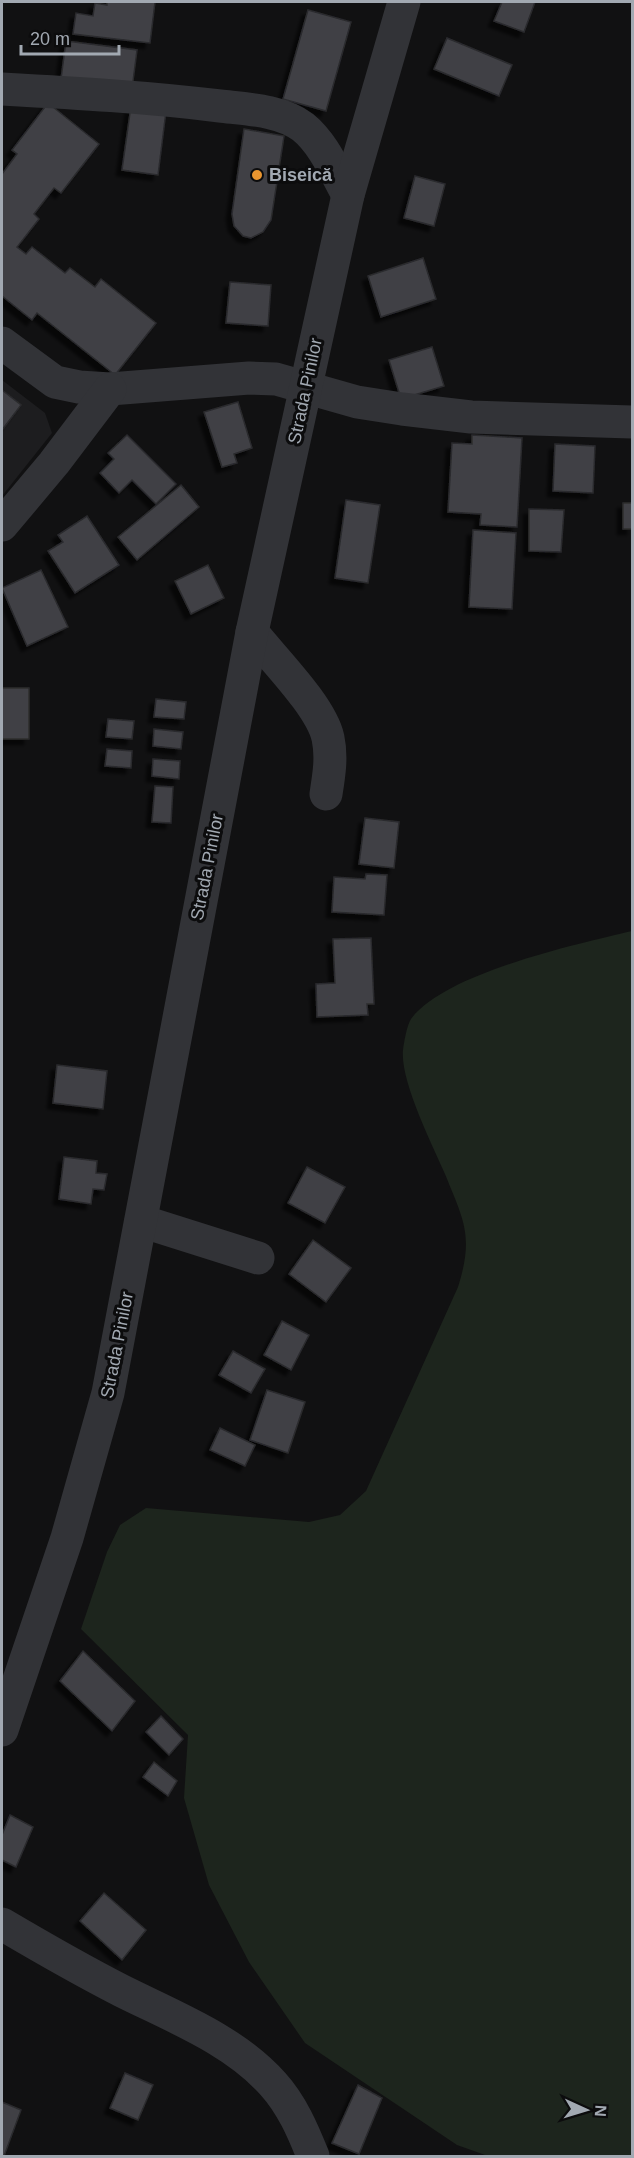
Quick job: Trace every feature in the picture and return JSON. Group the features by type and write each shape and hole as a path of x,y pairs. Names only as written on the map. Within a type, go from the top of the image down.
{"street":[{"name":"Strada Pinilor","path":"2,1730 67,1538 108,1393 252,632 348,195 404,2"},
{"path":"2,89 128,95 250,110 287,118 303,127 322,148 348,195"},
{"path":"2,343 55,382 110,389 249,378 276,379 357,402 471,417 633,422"},
{"path":"2,525 54,463 110,389"},
{"path":"252,632 320,716 328,737 331,761 326,794"},
{"path":"141,1221 258,1258"},
{"path":"2,1924 74,1966 218,2040 256,2066 275,2086 298,2120 313,2157"}],"shaded area":[{"path":"2,380 45,413 52,433 2,496"},
{"path":"632,931 632,2156 488,2156 457,2145 305,2043 249,1962 209,1885 184,1798 188,1735 81,1629 107,1552 120,1525 146,1508 309,1522 340,1515 366,1491 458,1287 465,1254 466,1241 462,1217 406,1078 403,1050 411,1019 428,1003 481,974 547,952"}],"building":[{"path":"107,2 155,2 150,43 73,34 76,13 93,16 95,3 107,5"},
{"path":"502,2 535,2 524,32 494,21"},
{"path":"308,10 351,22 326,111 283,99"},
{"path":"447,38 512,65 499,96 434,69"},
{"path":"66,41 137,50 132,89 61,79"},
{"path":"48,103 99,144 61,193 54,188 34,214 39,219 17,247 26,254 32,247 65,273 70,268 95,287 101,279 156,323 115,375 37,313 32,320 2,296 2,174 17,154 12,150"},
{"path":"131,106 166,111 158,175 122,170"},
{"name":"Biseică","path":"244,129 284,136 271,220 263,232 251,238 243,236 234,226 232,214"},
{"path":"415,176 445,184 434,226 404,218"},
{"path":"423,258 436,299 381,317 368,276"},
{"path":"230,282 271,285 268,326 226,323"},
{"path":"432,347 444,386 401,399 389,360"},
{"path":"2,390 21,405 2,430"},
{"path":"238,402 252,448 234,454 237,463 222,467 204,412"},
{"path":"127,435 176,484 156,504 132,480 119,493 100,473 114,459 108,453"},
{"path":"472,435 522,438 517,527 480,525 481,514 448,512 452,443 472,444"},
{"path":"555,444 595,446 593,493 553,491"},
{"path":"181,485 199,507 137,560 118,537"},
{"path":"346,500 380,505 368,583 335,578"},
{"path":"623,503 632,503 632,529 623,529"},
{"path":"529,509 564,510 561,552 529,551"},
{"path":"87,516 119,565 75,593 48,551 63,542 58,535"},
{"path":"473,530 516,533 512,609 469,607"},
{"path":"208,565 224,598 191,614 175,581"},
{"path":"41,570 68,627 27,646 2,588"},
{"path":"2,688 29,688 29,739 2,739"},
{"path":"156,699 186,702 184,719 154,717"},
{"path":"108,719 134,721 132,739 106,737"},
{"path":"154,729 183,732 181,749 153,746"},
{"path":"107,749 132,751 131,768 105,766"},
{"path":"153,759 180,761 179,779 152,776"},
{"path":"155,786 173,787 171,823 152,822"},
{"path":"365,818 399,822 394,868 359,864"},
{"path":"366,874 387,875 384,915 332,912 334,877 365,879"},
{"path":"371,938 374,1004 367,1004 368,1015 317,1017 316,984 335,983 333,939"},
{"path":"57,1065 107,1071 103,1109 53,1103"},
{"path":"64,1157 97,1161 96,1173 107,1174 104,1190 93,1189 91,1204 59,1199"},
{"path":"307,1167 345,1187 325,1223 288,1203"},
{"path":"313,1240 351,1268 326,1302 289,1274"},
{"path":"282,1321 309,1335 291,1370 264,1355"},
{"path":"233,1351 265,1369 251,1393 219,1375"},
{"path":"267,1390 305,1402 288,1453 250,1440"},
{"path":"220,1428 255,1445 245,1466 210,1450"},
{"path":"83,1651 135,1701 112,1731 60,1681"},
{"path":"161,1716 183,1739 169,1755 146,1732"},
{"path":"154,1762 177,1781 168,1796 143,1777"},
{"path":"10,1815 33,1827 16,1867 2,1860 2,1835"},
{"path":"104,1893 146,1930 122,1960 80,1921"},
{"path":"125,2073 153,2085 138,2120 110,2108"},
{"path":"358,2085 382,2098 359,2154 332,2143"},
{"path":"2,2102 21,2110 4,2156 2,2155"}],"place":[{"name":"Biseică","path":"257,175"}]}
